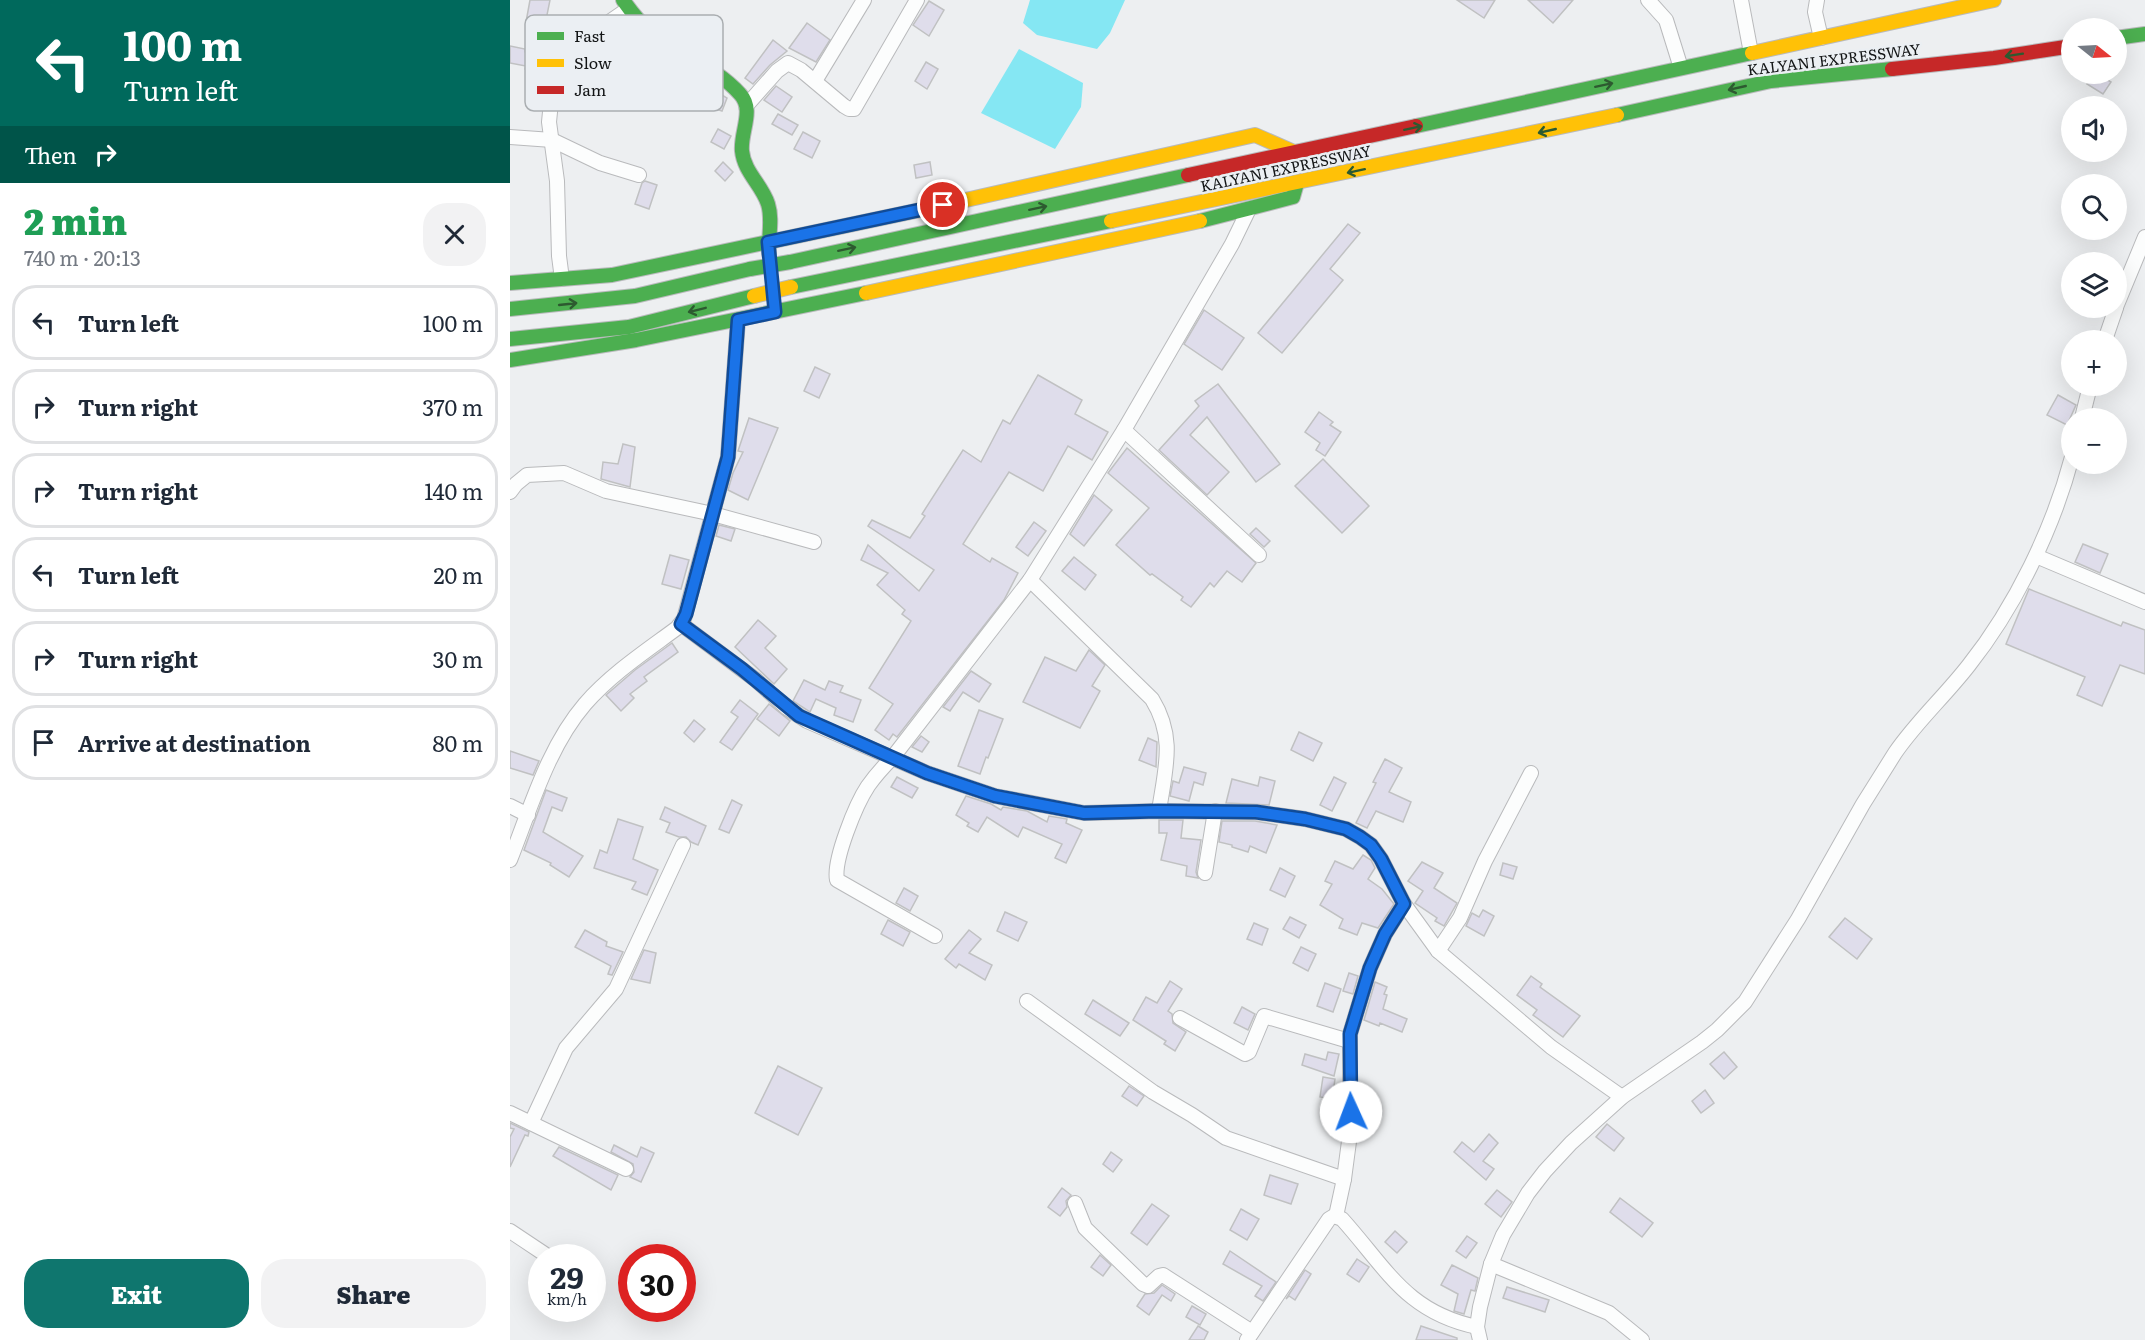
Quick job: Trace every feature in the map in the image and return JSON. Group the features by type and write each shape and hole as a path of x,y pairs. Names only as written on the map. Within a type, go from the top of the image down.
{"main road":[{"name":"KALYANI EXPRESSWAY","path":"510,309 635,296 750,269 1994,0"},
{"path":"2127,36 2145,34"},
{"name":"KALYANI EXPRESSWAY","path":"510,339 629,327 791,287 957,251 1297,183 1771,81 1994,58 2061,48"},
{"path":"723,79 742,95 746,106 742,154 745,167 769,205 768,242 775,312"},
{"path":"510,283 612,275 1009,191 1255,135 1294,152"},
{"path":"510,360 636,340 738,320 1249,210 1293,197 1297,183"}],"street":[{"path":"815,81 864,0"},
{"path":"746,106 784,64 793,65 844,106 854,109 918,0"},
{"path":"1648,0 1666,20 1681,68"},
{"path":"1741,0 1752,53"},
{"path":"1817,0 1815,12 1821,38"},
{"path":"613,15 626,4"},
{"path":"550,111 549,122 557,181 559,256 562,279"},
{"path":"510,137 552,140 600,163 639,175"},
{"path":"935,936 837,880 837,861 859,802 873,779 893,757 1030,580 1124,430 1233,244 1249,210"},
{"path":"2127,280 2145,237"},
{"path":"510,860 558,746 584,705 616,675 681,624 686,614 728,457 738,320"},
{"path":"1124,430 1259,555"},
{"path":"510,492 527,475 564,473 606,491 713,514 814,542"},
{"path":"1336,1216 1351,1229 1409,1296 1435,1313 1461,1323 1478,1333 1485,1281 1512,1219 1545,1171 1571,1143 1622,1097 1717,1030 1754,992 1895,753 1913,728 1978,652 2036,556 2066,474"},
{"path":"2036,556 2145,602"},
{"path":"1030,580 1152,699 1162,715 1168,742 1158,811"},
{"path":"681,624 742,669 799,716 927,773 995,796 1084,813 1256,812 1305,819 1346,829 1371,845 1381,859 1404,904 1438,951 1551,1047 1622,1097"},
{"path":"1438,951 1460,918 1485,861 1531,773"},
{"path":"510,806 528,815"},
{"path":"1205,873 1215,812"},
{"path":"531,1123 566,1048 616,990 683,845"},
{"path":"1336,1216 1344,1179 1351,1112 1349,1041 1372,961 1385,934 1404,904"},
{"path":"1027,1001 1152,1092 1226,1138 1344,1179"},
{"path":"1180,1018 1245,1054 1249,1052 1264,1016 1349,1041"},
{"path":"510,1113 626,1168"},
{"path":"1075,1203 1088,1232 1143,1284 1148,1286 1159,1275 1163,1275 1249,1336 1329,1219 1336,1216"},
{"path":"510,1231 530,1244"},
{"path":"1491,1264 1610,1313 1642,1340"}],"water":[{"path":"1030,0 1125,0 1110,33 1097,49 1037,35 1023,23"},
{"path":"1019,49 1083,83 1081,107 1055,149 981,113"}],"building":[{"path":"530,0 550,0 547,15 527,15"},
{"path":"1457,0 1495,0 1484,18"},
{"path":"1528,0 1573,0 1553,23"},
{"path":"929,1 944,10 929,36 913,25"},
{"path":"807,23 830,40 816,62 789,48"},
{"path":"773,40 787,51 753,84 745,78"},
{"path":"510,46 525,49 525,66 510,63"},
{"path":"926,62 938,69 927,89 915,81"},
{"path":"2087,84 2110,84 2103,94"},
{"path":"776,86 792,97 782,112 764,100"},
{"path":"723,96 727,98 723,108"},
{"path":"778,114 798,125 792,135 772,124"},
{"path":"718,129 731,136 724,149 711,142"},
{"path":"803,132 820,141 812,158 794,149"},
{"path":"723,162 733,172 725,181 715,171"},
{"path":"930,162 932,175 916,178 914,165"},
{"path":"645,181 657,185 649,209 635,204 642,183"},
{"path":"1348,224 1360,233 1330,269 1343,280 1282,353 1258,333"},
{"path":"1204,310 1244,338 1222,370 1184,344"},
{"path":"815,367 830,374 819,398 804,391"},
{"path":"1038,375 1082,400 1075,414 1108,432 1092,460 1068,446 1043,491 1009,472 963,544 990,562 992,558 1018,573 1004,600 897,737 893,734 889,740 875,730 893,704 869,688 911,621 902,614 905,610 877,585 888,573 861,560 868,545 919,591 934,570 868,526 872,520 910,538 925,516 922,514 963,450 981,462 1003,420 1010,424"},
{"path":"1218,384 1280,464 1256,482 1207,417 1190,435 1229,472 1207,495 1159,450 1199,406 1195,401"},
{"path":"2058,395 2076,405 2075,408 2061,408 2061,422 2047,415"},
{"path":"1319,412 1333,422 1330,425 1341,432 1325,456 1316,450 1320,443 1305,432"},
{"path":"749,418 778,428 748,500 728,490 743,452 738,451"},
{"path":"623,444 635,447 630,487 601,479 603,462 618,464"},
{"path":"1127,448 1256,563 1242,582 1227,571 1214,587 1210,583 1191,607 1181,600 1183,597 1152,574 1150,575 1116,545 1149,508 1108,473"},
{"path":"1323,459 1369,506 1342,533 1295,486"},
{"path":"1094,495 1112,510 1084,546 1070,534"},
{"path":"1034,522 1046,531 1028,556 1016,547"},
{"path":"719,525 735,529 731,541 716,536"},
{"path":"1256,528 1270,541 1264,547 1250,534"},
{"path":"2083,544 2108,554 2100,573 2075,562"},
{"path":"670,555 689,560 681,589 662,584"},
{"path":"1074,557 1096,575 1085,590 1062,571"},
{"path":"2029,589 2121,626 2123,622 2145,630 2145,674 2120,665 2102,706 2077,695 2085,677 2006,644"},
{"path":"758,620 776,636 765,648 787,669 774,684 735,647"},
{"path":"672,643 678,652 644,677 647,681 630,694 634,698 621,711 606,695"},
{"path":"1089,650 1105,665 1092,686 1100,691 1080,728 1023,702 1045,657 1076,671"},
{"path":"971,671 991,684 979,702 963,692 950,711 943,707"},
{"path":"804,680 825,690 829,681 843,686 840,692 861,700 853,722 834,715 836,708 816,699 810,712 793,701"},
{"path":"740,700 758,714 732,750 720,742 738,717 731,712"},
{"path":"769,704 790,721 779,736 757,719"},
{"path":"979,710 1003,719 980,774 958,766"},
{"path":"694,720 705,729 694,742 684,733"},
{"path":"1299,732 1322,743 1313,761 1291,750"},
{"path":"921,736 929,742 922,752 912,747"},
{"path":"1148,738 1157,742 1156,767 1139,760"},
{"path":"510,751 539,761 533,775 510,768"},
{"path":"1385,759 1402,768 1389,792 1411,802 1403,822 1376,811 1367,828 1356,823"},
{"path":"1184,767 1206,773 1203,785 1194,782 1189,801 1170,796 1173,781 1179,783"},
{"path":"897,777 918,788 912,798 891,787"},
{"path":"1260,777 1275,781 1269,805 1226,803 1232,779 1258,786"},
{"path":"1334,777 1346,783 1332,811 1320,805"},
{"path":"546,790 567,798 562,811 552,807 543,832 583,856 569,877 550,865 551,863 524,850"},
{"path":"966,796 991,804 1001,810 1003,807 1027,811 1047,822 1049,816 1067,819 1066,823 1082,830 1066,863 1055,858 1062,844 1023,827 1018,837 987,817 978,832 967,826 969,823 956,815"},
{"path":"732,800 742,805 729,833 719,829"},
{"path":"665,807 706,826 698,845 686,837 666,832 670,823 660,819"},
{"path":"618,819 643,827 633,859 658,870 647,895 632,889 636,882 594,868 600,850 607,853"},
{"path":"1159,820 1183,820 1181,838 1201,840 1196,872 1198,878 1186,876 1187,866 1161,860 1167,833 1159,833"},
{"path":"1222,821 1255,821 1277,825 1266,853 1250,846 1248,852 1219,842"},
{"path":"1363,855 1371,860 1375,868 1368,879 1382,889 1394,904 1378,928 1362,923 1357,935 1339,928 1343,919 1320,905 1332,884 1325,881 1335,861 1353,869"},
{"path":"1422,862 1443,873 1434,888 1457,903 1444,926 1435,921 1437,918 1415,903 1423,891 1408,881"},
{"path":"1503,863 1517,867 1513,879 1500,875"},
{"path":"1280,868 1295,876 1285,897 1270,890"},
{"path":"904,888 918,896 910,911 896,903"},
{"path":"1483,910 1494,916 1484,936 1466,926 1472,913 1479,917"},
{"path":"1005,912 1027,922 1018,941 997,931"},
{"path":"1290,917 1306,925 1299,938 1283,929"},
{"path":"1845,918 1872,939 1857,959 1829,937"},
{"path":"888,920 910,932 903,946 881,934"},
{"path":"1254,923 1268,929 1262,945 1247,939"},
{"path":"585,930 607,942 606,946 623,952 612,975 608,974 611,966 575,947"},
{"path":"969,930 981,939 969,953 992,965 985,980 959,964 956,968 945,959"},
{"path":"1301,947 1316,954 1308,971 1293,963"},
{"path":"644,950 656,953 650,983 631,979"},
{"path":"1349,973 1358,976 1353,994 1343,991"},
{"path":"1531,976 1542,984 1540,987 1580,1016 1563,1037 1533,1015 1537,1010 1517,995"},
{"path":"1170,981 1182,989 1168,1011 1172,1014 1173,1023 1186,1032 1175,1051 1164,1044 1166,1041 1133,1020 1146,997 1157,1003"},
{"path":"1375,982 1387,987 1383,1009 1407,1019 1402,1032 1380,1023 1379,1026 1364,1020"},
{"path":"1325,983 1341,989 1333,1012 1317,1006"},
{"path":"1093,1000 1129,1023 1120,1036 1085,1014"},
{"path":"1242,1007 1255,1014 1248,1030 1234,1023"},
{"path":"1328,1052 1339,1054 1334,1076 1302,1065 1305,1054 1326,1060"},
{"path":"1724,1052 1737,1067 1724,1079 1710,1064"},
{"path":"778,1066 822,1088 798,1135 755,1113"},
{"path":"1323,1077 1335,1079 1332,1099 1320,1097"},
{"path":"1129,1086 1144,1096 1137,1106 1122,1096"},
{"path":"1705,1090 1714,1103 1701,1113 1692,1101"},
{"path":"510,1123 529,1132 528,1136 525,1135 510,1167 510,1137 514,1129 510,1128"},
{"path":"1607,1124 1624,1138 1614,1151 1596,1137"},
{"path":"1489,1134 1498,1143 1483,1161 1494,1169 1486,1180 1454,1152 1462,1142 1474,1152"},
{"path":"614,1145 637,1157 641,1147 654,1153 641,1182 630,1177 634,1172 633,1164 611,1152"},
{"path":"559,1147 618,1175 611,1190 553,1156"},
{"path":"1111,1152 1122,1160 1113,1172 1103,1164"},
{"path":"1270,1175 1298,1184 1291,1204 1264,1195"},
{"path":"1062,1188 1071,1195 1066,1201 1067,1207 1060,1216 1048,1207"},
{"path":"1497,1190 1512,1202 1501,1217 1485,1204"},
{"path":"1620,1198 1653,1223 1642,1237 1610,1212"},
{"path":"1152,1204 1169,1216 1147,1245 1131,1233"},
{"path":"1241,1209 1259,1219 1247,1240 1230,1230"},
{"path":"1395,1231 1407,1242 1397,1253 1385,1242"},
{"path":"1467,1236 1477,1243 1466,1258 1456,1251"},
{"path":"1230,1251 1276,1282 1263,1301 1255,1296 1262,1286 1223,1264"},
{"path":"1100,1255 1111,1265 1103,1276 1091,1267"},
{"path":"1357,1259 1369,1267 1359,1282 1347,1274"},
{"path":"1452,1265 1478,1278 1475,1291 1471,1290 1464,1314 1454,1311 1458,1294 1441,1285"},
{"path":"1305,1270 1311,1274 1295,1300 1289,1296 1286,1299"},
{"path":"1162,1285 1175,1294 1171,1301 1162,1295 1149,1315 1137,1306 1145,1294 1154,1293"},
{"path":"1507,1287 1549,1300 1545,1312 1503,1298"},
{"path":"1192,1306 1206,1314 1200,1325 1186,1317"},
{"path":"1198,1326 1208,1332 1204,1340 1189,1340"},
{"path":"1421,1326 1457,1338 1457,1340 1416,1340"}],"traffic: fast":[{"path":"623,0 635,15"},
{"path":"2127,36 2145,34"},
{"path":"1416,126 1752,53"},
{"path":"1617,115 1771,81 1892,69"},
{"path":"723,79 740,94 746,107 742,144 743,159 768,204 769,254"},
{"path":"790,262 1188,175"},
{"path":"1200,221 1293,197 1297,183"},
{"path":"510,283 612,275 939,206"},
{"path":"791,287 1111,221"},
{"path":"750,269 790,262"},
{"path":"510,309 635,296 750,269"},
{"path":"510,360 636,340 866,293"},
{"path":"510,339 629,327 754,296"}],"traffic: slow":[{"path":"1752,53 1994,0"},
{"path":"1111,221 1617,115"},
{"path":"939,206 1255,135 1294,152"},
{"path":"866,293 1200,221"},
{"path":"754,296 791,287"}],"traffic: jam":[{"path":"1892,69 1994,58 2061,48"},
{"path":"1188,175 1416,126"}],"route":[{"path":"943,205 768,242 775,312 738,320 728,457 686,614 681,624 727,657 787,708 807,721 927,773 995,796 1084,813 1256,812 1305,819 1346,829 1371,845 1381,859 1404,904 1375,954 1350,1034 1351,1112"}]}
